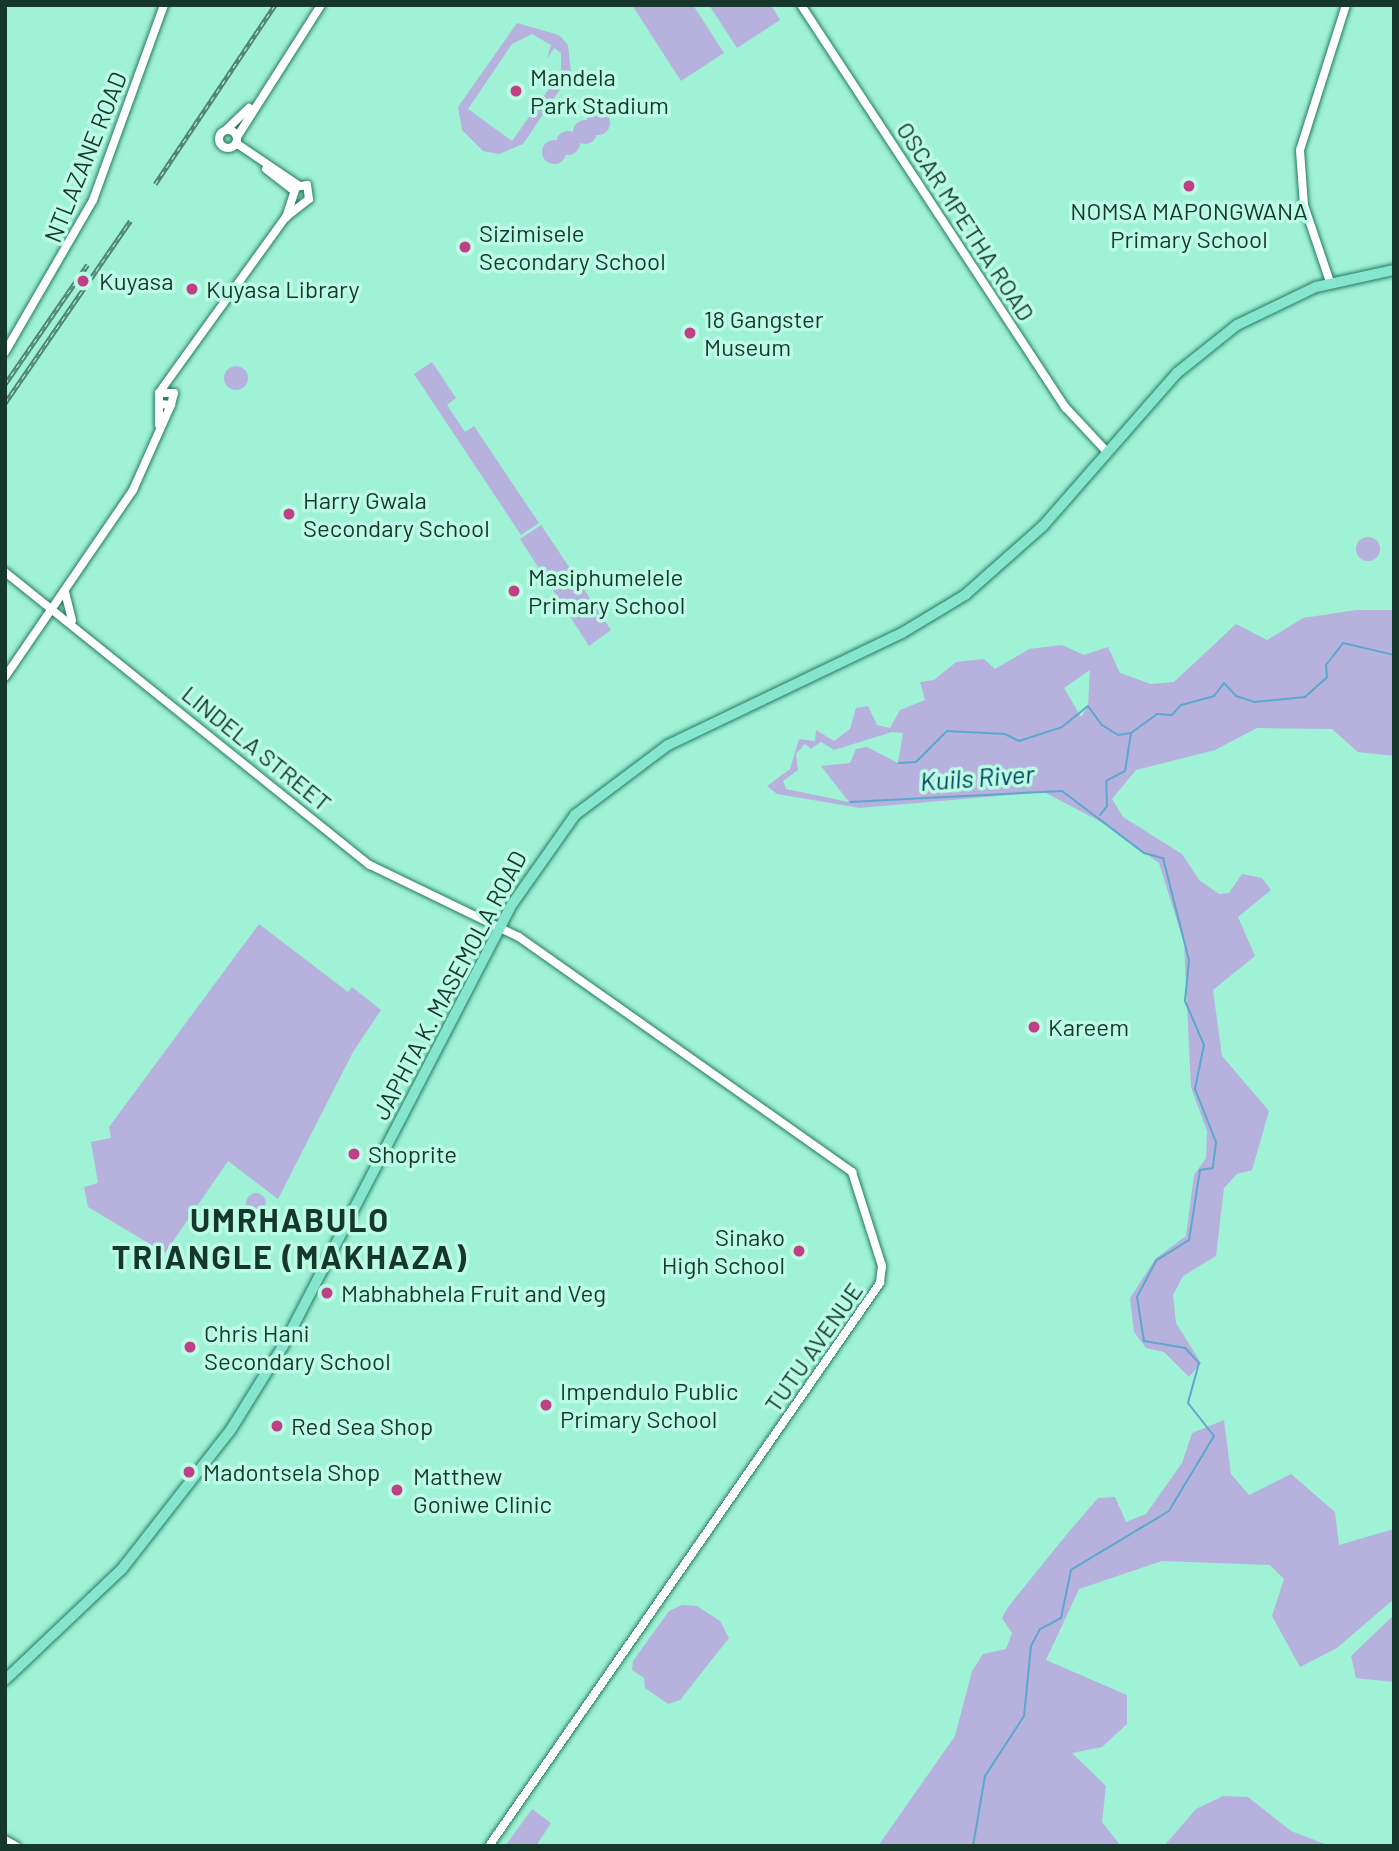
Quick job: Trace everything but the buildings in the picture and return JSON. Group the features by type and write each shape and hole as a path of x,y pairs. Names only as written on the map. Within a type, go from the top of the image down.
{"main road":[{"name":"JAPHTA K. MASEMOLA ROAD","path":"5,1680 122,1569 230,1431 285,1342 500,927 545,851 621,775 668,745 956,601 1043,527 1107,452 1211,344 1261,311 1330,282 1394,270"}],"street":[{"name":"NTLAZANE ROAD","path":"5,352 93,200 164,5"},
{"path":"235,142 254,103 321,5"},
{"name":"OSCAR MPETHA ROAD","path":"801,5 1066,408 1107,452"},
{"path":"1330,282 1304,205 1300,150 1346,5"},
{"path":"235,142 220,143 225,131 254,103"},
{"path":"225,131 295,190 302,202"},
{"path":"159,432 161,390 179,371 286,217 310,190 295,190"},
{"path":"286,217 295,190"},
{"path":"5,677 133,490 171,405 179,371"},
{"path":"161,390 174,393"},
{"path":"160,404 171,405"},
{"name":"LINDELA STREET","path":"5,572 53,607 374,867 500,927"},
{"path":"65,590 73,623"},
{"name":"TUTU AVENUE","path":"489,1846 883,1275 846,1163 500,927"},
{"path":"5,1840 16,1846"}],"shaded area":[{"path":"632,5 693,5 724,53 681,81"},
{"path":"709,5 771,5 780,20 737,48"},
{"path":"517,23 559,35 568,45 571,73 523,144 499,154 483,151 462,130 458,107","holes":["532,34 551,45 547,59 554,48 561,53 561,72 512,141 468,109 512,44"]},
{"path":"598,111 606,115 610,123 606,131 598,135 590,131 586,123 590,115"},
{"path":"585,120 593,124 597,132 593,140 585,144 577,140 573,132 577,124"},
{"path":"568,131 576,135 580,143 576,151 568,155 560,151 556,143 560,135"},
{"path":"554,140 562,144 566,152 562,160 554,164 546,160 542,152 546,144"},
{"path":"432,362 456,398 447,405 465,432 474,426 539,523 521,535 414,374"},
{"path":"236,366 247,373 248,378 241,389 236,390 225,383 224,378 231,367"},
{"path":"541,525 611,630 589,646 520,539"},
{"path":"1368,537 1376,541 1380,549 1376,557 1368,561 1360,557 1356,549 1360,541"},
{"path":"1356,610 1394,610 1394,756 1358,752 1332,729 1257,728 1215,750 1136,770 1112,799 1123,817 1182,854 1199,880 1219,894 1229,893 1242,874 1262,878 1271,890 1238,917 1255,956 1213,990 1222,1056 1269,1111 1252,1170 1237,1174 1224,1188 1216,1256 1183,1276 1173,1295 1176,1323 1201,1363 1189,1377 1164,1352 1146,1348 1134,1332 1130,1298 1156,1258 1186,1236 1194,1175 1206,1158 1207,1131 1191,1087 1184,943 1159,863 1105,824 1044,792 860,808 777,794 767,786 790,769 799,739 815,741 816,730 834,741 850,729 856,708 868,706 877,725 890,728 900,710 925,700 920,682 934,680 956,662 984,659 995,669 1029,649 1062,645 1084,655 1108,647 1120,673 1151,684 1174,682 1236,624 1267,640 1303,618","holes":["1090,670 1088,706 1081,717 1064,688","892,732 903,733 898,763 867,747 856,749 850,763 821,766 849,802 786,789 783,781 798,770 796,754 805,744 811,749 821,742 834,750"]},
{"path":"259,924 348,992 352,987 381,1010 353,1052 278,1199 228,1161 165,1253 88,1207 84,1187 98,1183 91,1142 111,1138 109,1127"},
{"path":"252,1193 260,1193 266,1203 260,1213 252,1213 246,1207 246,1199"},
{"path":"243,1205 251,1205 257,1215 251,1225 243,1225 237,1219 237,1211"},
{"path":"1224,1420 1231,1474 1249,1495 1291,1474 1335,1512 1339,1545 1394,1529 1394,1599 1337,1648 1300,1667 1272,1616 1284,1579 1270,1565 1162,1561 1079,1589 1046,1660 1127,1695 1127,1724 1102,1747 1072,1753 1106,1786 1102,1822 1121,1846 878,1846 955,1736 972,1671 983,1654 1006,1649 1012,1633 1002,1618 1008,1607 1067,1534 1098,1498 1115,1497 1126,1522 1146,1514 1182,1463 1192,1433"},
{"path":"682,1605 697,1606 720,1621 729,1638 680,1700 668,1704 645,1688 644,1678 632,1670 633,1661 669,1611"},
{"path":"1394,1615 1394,1682 1356,1678 1351,1656"},
{"path":"1223,1796 1248,1797 1291,1831 1330,1846 1164,1846 1196,1809"},
{"path":"532,1809 551,1823 536,1846 505,1846"}],"waterway":[{"name":"Kuils River","path":"899,763 916,762 947,731 1005,734 1019,741 1062,727 1088,706 1102,725 1118,735 1131,733 1157,714 1172,715 1181,705 1214,696 1224,683 1236,696 1254,702 1305,697 1327,677 1326,665 1343,643 1394,655"},
{"name":"Kuils River","path":"1100,815 1107,806 1106,781 1125,771 1131,734"},
{"name":"Kuils River","path":"850,802 1062,791 1144,853 1163,858 1189,960 1185,1001 1204,1045 1195,1089 1216,1142 1213,1168 1200,1170 1189,1240 1156,1261 1137,1297 1144,1341 1185,1348 1199,1363 1188,1403 1214,1436 1169,1511 1071,1570 1061,1618 1040,1629 1031,1646 1024,1716 985,1776 973,1846"}],"railway":[{"path":"155,184 275,5"},
{"path":"5,403 130,221"},
{"path":"5,384 87,265"}],"place":[{"name":"Mandela Park Stadium","path":"516,91"},
{"name":"NOMSA MAPONGWANA Primary School","path":"1189,186"},
{"name":"Sizimisele Secondary School","path":"465,247"},
{"name":"Kuyasa","path":"83,281"},
{"name":"Kuyasa Library","path":"192,289"},
{"name":"18 Gangster Museum","path":"690,333"},
{"name":"Harry Gwala Secondary School","path":"289,514"},
{"name":"Masiphumelele Primary School","path":"514,591"},
{"name":"Kareem","path":"1034,1027"},
{"name":"Shoprite","path":"354,1154"},
{"name":"Sinako High School","path":"799,1251"},
{"name":"Mabhabhela Fruit and Veg","path":"327,1293"},
{"name":"Chris Hani Secondary School","path":"190,1347"},
{"name":"Impendulo Public Primary School","path":"546,1405"},
{"name":"Red Sea Shop","path":"277,1426"},
{"name":"Madontsela Shop","path":"189,1472"},
{"name":"Matthew Goniwe Clinic","path":"397,1490"}],"district":[{"name":"UMRHABULO TRIANGLE (MAKHAZA)","path":"290,1238"}]}
